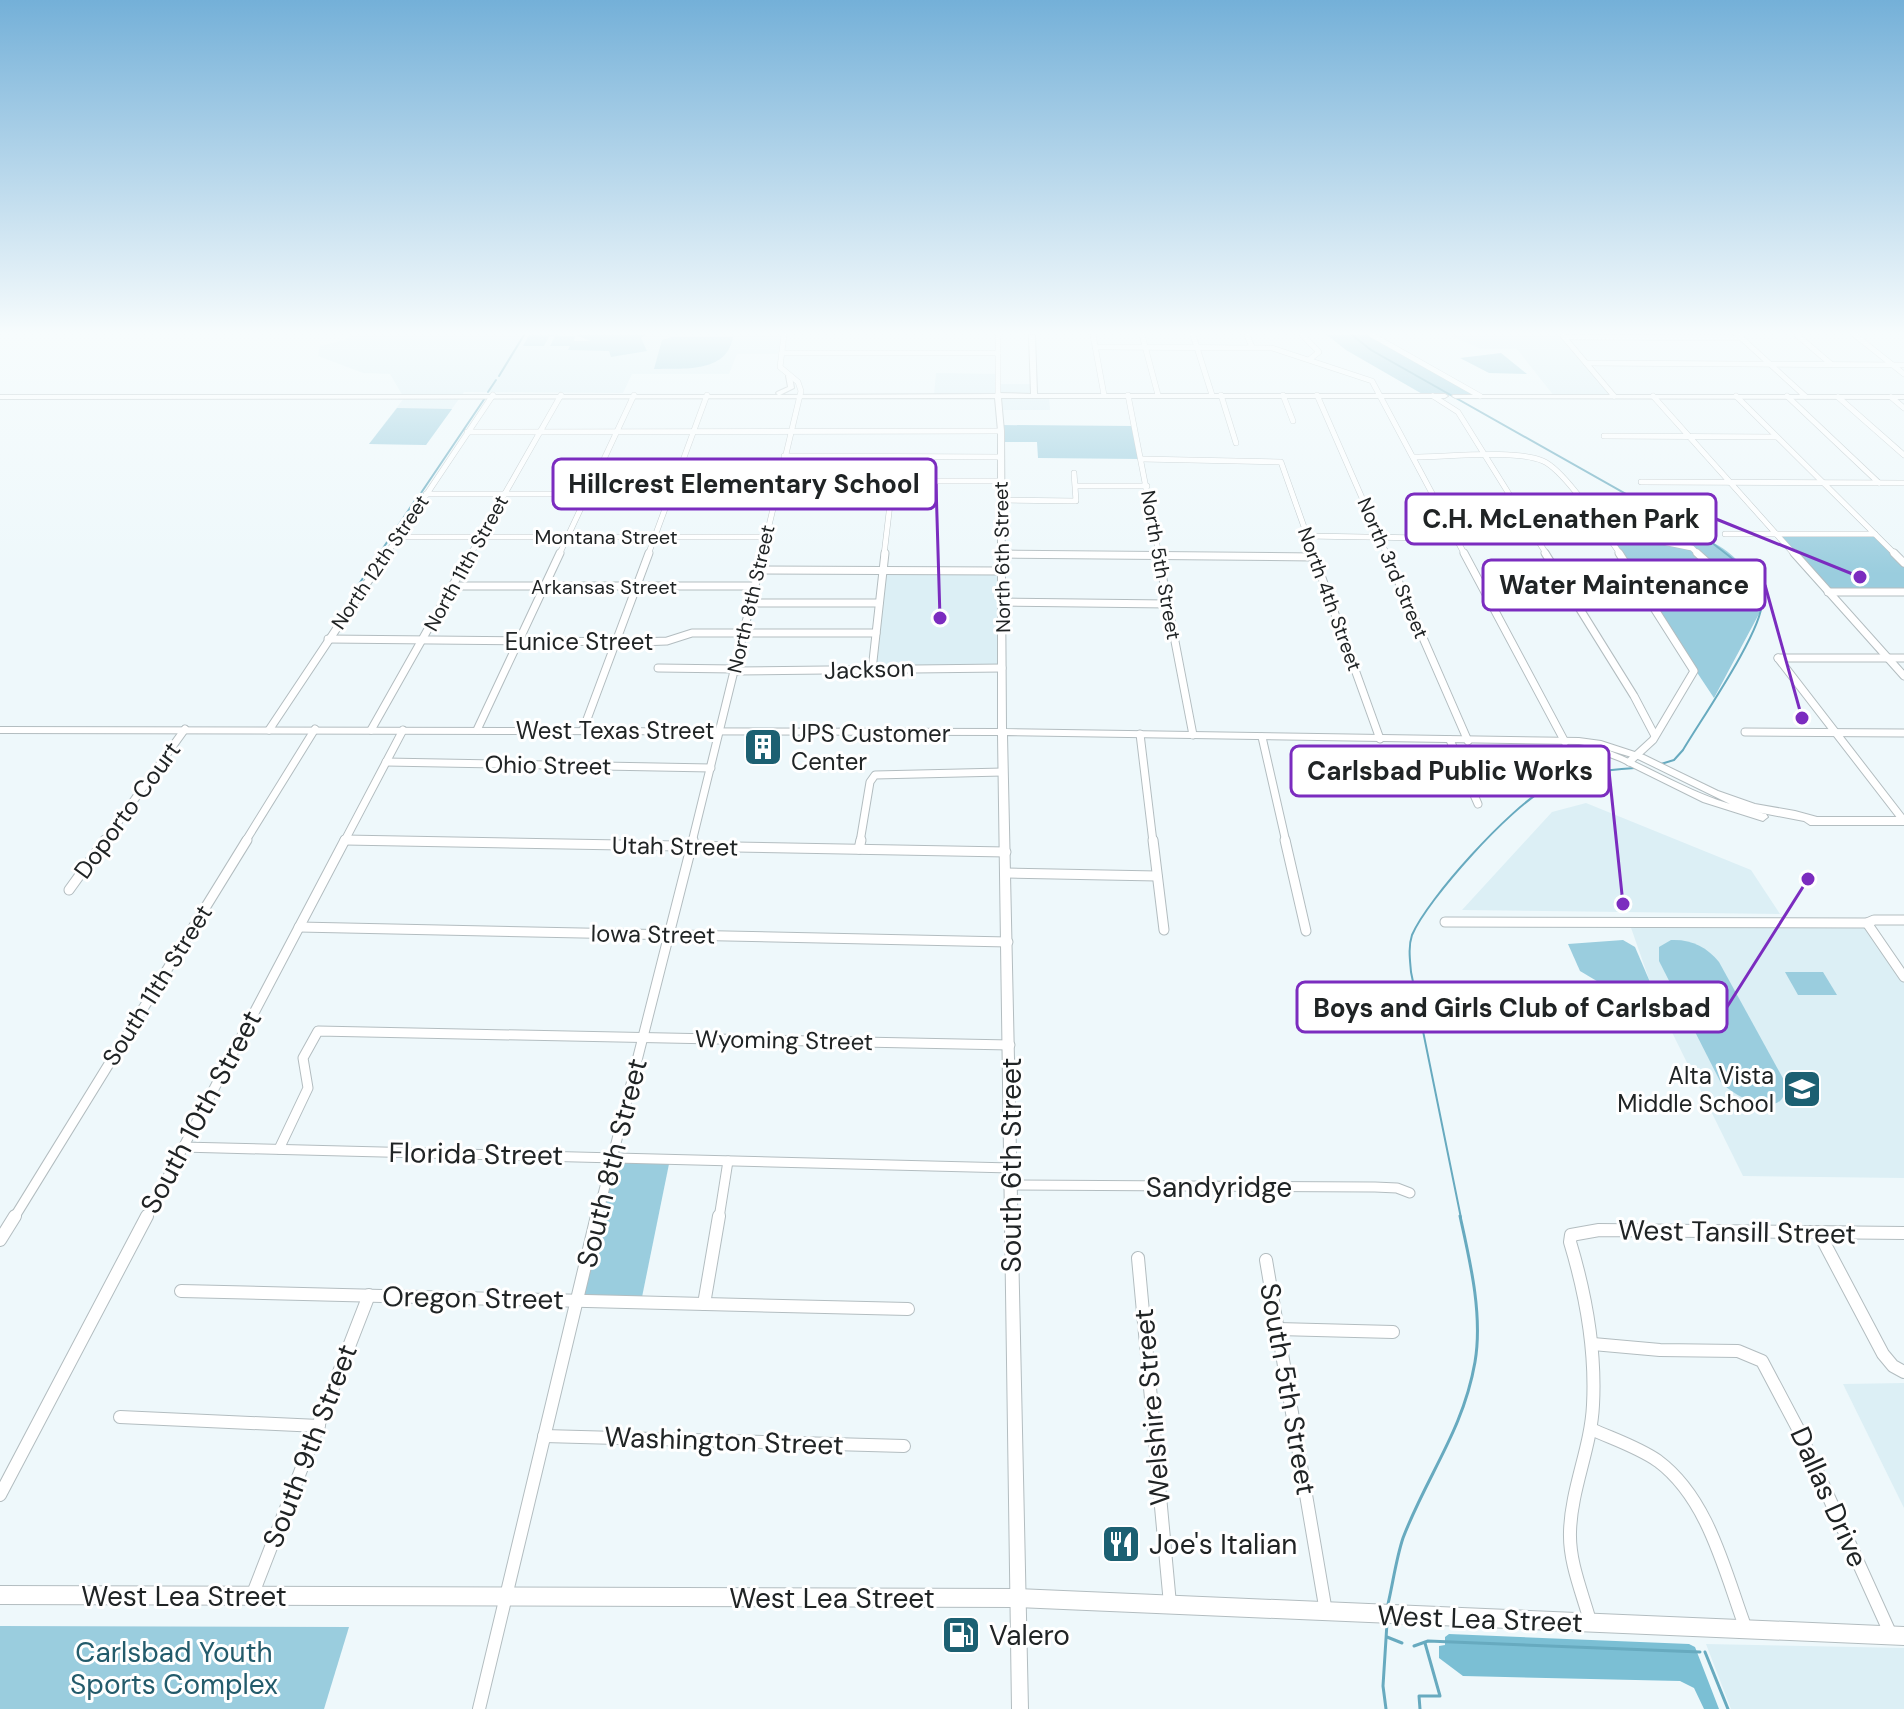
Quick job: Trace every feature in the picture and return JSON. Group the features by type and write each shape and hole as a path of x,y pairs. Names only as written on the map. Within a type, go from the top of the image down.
{"main road":[{"name":"West Lea Street","path":"0,1595 1017,1598 1898,1636"}],"street":[{"name":"North 12th Street","path":"269,730 479,415"},
{"name":"North 11th Street","path":"371,730 550,415"},
{"path":"477,730 624,415"},
{"path":"583,730 700,415"},
{"name":"North 8th Street","path":"720,731 795,415"},
{"name":"North 6th Street","path":"1000,415 1002,732"},
{"name":"North 5th Street","path":"1132,415 1193,735"},
{"path":"1227,415 1236,443"},
{"path":"1291,415 1293,421"},
{"name":"North 3rd Street","path":"1326,415 1468,741"},
{"path":"1392,415 1565,742"},
{"path":"1460,415 1654,734"},
{"path":"1670,415 1904,676"},
{"path":"1754,415 1904,563"},
{"path":"1807,415 1879,483"},
{"path":"1858,415 1904,455"},
{"path":"467,432 1001,431"},
{"path":"1604,436 1776,437"},
{"path":"784,456 1001,457"},
{"path":"1414,457 1535,459 1551,465 1577,493 1694,671 1653,740 1642,755 1629,762"},
{"name":"North 4th Street","path":"1142,459 1279,460 1380,739"},
{"path":"1001,500 1075,501 1074,473"},
{"path":"778,481 1001,481"},
{"path":"1641,482 1904,483"},
{"path":"1076,486 1147,486"},
{"path":"426,494 776,494"},
{"path":"872,670 890,504"},
{"path":"1725,534 1875,534"},
{"path":"1307,536 1609,539 1679,543 1696,550 1707,562"},
{"name":"Montana Street","path":"397,537 766,537"},
{"path":"1002,554 1315,557"},
{"path":"759,570 1002,571"},
{"name":"Arkansas Street","path":"453,586 755,586"},
{"path":"1828,592 1904,592"},
{"path":"1002,602 1168,604"},
{"path":"751,603 879,603"},
{"name":"Eunice Street","path":"328,639 667,641 688,634 876,633"},
{"path":"1904,658 1778,658 1904,821"},
{"name":"Jackson","path":"658,668 1002,668"},
{"name":"Doporto Court","path":"69,890 185,729"},
{"name":"South 11th Street","path":"0,1240 315,729"},
{"name":"West Texas Street","path":"0,730 1002,732 1594,743 1642,755 1743,804 1814,820"},
{"name":"South 10th Street","path":"0,1495 403,730"},
{"name":"South 8th Street","path":"479,1709 576,1300 720,731"},
{"name":"South 6th Street","path":"1002,732 1007,873 1020,1709"},
{"path":"1745,732 1904,733"},
{"path":"1140,734 1164,930"},
{"path":"1262,737 1306,931"},
{"path":"1450,740 1478,804"},
{"name":"West Texas Street","path":"1565,742 1606,752 1731,809 1784,820 1814,820"},
{"name":"Ohio Street","path":"386,762 711,768"},
{"path":"859,849 870,782 877,775 1003,772"},
{"path":"1814,820 1904,821"},
{"name":"Utah Street","path":"345,840 1006,852"},
{"path":"1007,873 1157,876"},
{"path":"1445,922 1867,923 1874,920 1904,920"},
{"path":"1867,923 1904,977"},
{"name":"Iowa Street","path":"299,927 1008,942"},
{"name":"Wyoming Street","path":"279,1149 308,1088 301,1060 303,1050 318,1031 1010,1045"},
{"name":"Florida Street","path":"182,1147 1011,1168"},
{"path":"704,1304 728,1161"},
{"name":"Sandyridge","path":"1011,1185 1375,1187 1397,1188 1410,1193"},
{"name":"West Tansill Street","path":"1593,1344 1570,1242 1571,1235 1580,1231 1904,1233"},
{"path":"1819,1233 1883,1354 1903,1372"},
{"name":"Welshire Street","path":"1138,1258 1170,1605"},
{"name":"South 5th Street","path":"1266,1260 1326,1613"},
{"name":"Oregon Street","path":"181,1291 908,1309"},
{"name":"South 9th Street","path":"251,1596 369,1295"},
{"path":"1278,1329 1393,1332"},
{"path":"1590,1622 1570,1542 1574,1503 1591,1429 1593,1344"},
{"name":"Dallas Drive","path":"1593,1344 1660,1350 1738,1351 1762,1361 1898,1636"},
{"path":"120,1417 319,1426"},
{"path":"1591,1429 1660,1463 1681,1483 1700,1512 1746,1630"},
{"name":"Washington Street","path":"544,1436 904,1446"}],"shaded area":[{"path":"391,415 448,415 426,445 369,444"},
{"path":"883,570 1002,571 1002,668 872,670"},
{"path":"1586,803 1751,870 1780,914 1462,910 1552,812"},
{"name":"Alta Vista Middle School","path":"1629,922 1867,923 1904,977 1904,1178 1743,1176 1657,1002"},
{"path":"1904,1383 1904,1508 1843,1384"},
{"path":"1449,1634 1689,1644 1695,1647 1719,1709 1704,1709 1694,1688 1680,1681 1463,1676 1439,1658 1439,1646 1445,1645 1445,1637"},
{"path":"1706,1644 1904,1648 1904,1709 1731,1709"}],"green space":[{"path":"392,415 448,415 426,445 369,444"},
{"path":"1001,425 1134,426 1142,459 1038,458 1037,442 1000,442"},
{"path":"1777,534 1875,534 1904,563 1904,592 1828,592"},
{"path":"1676,538 1709,541 1728,552 1753,580 1761,602 1760,612 1714,698 1609,540"},
{"path":"1623,940 1635,947 1656,996 1622,996 1580,971 1568,944"},
{"path":"1671,940 1698,945 1719,962 1785,1082 1784,1095 1778,1102 1759,1104 1737,1094 1720,1081 1659,961 1659,947"},
{"path":"1785,972 1823,972 1837,995 1798,995"},
{"path":"614,1158 670,1159 641,1302 576,1300"},
{"name":"Carlsbad Youth Sports Complex","path":"0,1626 349,1627 324,1709 0,1709"}],"waterway":[{"path":"421,493 474,415"},
{"path":"1486,415 1711,542 1743,568 1761,593 1759,616 1741,654 1683,750 1674,760 1661,764"},
{"path":"355,590 418,496"},
{"path":"1461,1218 1411,972 1412,935 1435,899 1471,855 1530,799 1555,784 1577,776 1635,768"},
{"path":"1388,1604 1403,1538 1462,1410 1475,1362 1476,1307 1460,1216"},
{"path":"1386,1709 1383,1686 1387,1623"},
{"path":"1387,1637 1402,1643"},
{"path":"1414,1646 1428,1641 1700,1652"},
{"path":"1420,1709 1419,1696 1440,1696 1425,1643"},
{"path":"1705,1652 1728,1709"}],"place":[{"name":"C.H. McLenathen Park","path":"1860,577"},
{"name":"Hillcrest Elementary School","path":"940,618"},
{"name":"Water Maintenance","path":"1802,718"},
{"name":"UPS Customer Center","path":"763,747"},
{"name":"Boys and Girls Club of Carlsbad","path":"1808,879"},
{"name":"Carlsbad Public Works","path":"1623,904"},
{"name":"Alta Vista Middle School","path":"1802,1089"},
{"name":"Joe's Italian","path":"1121,1544"},
{"name":"Valero","path":"961,1635"}]}
